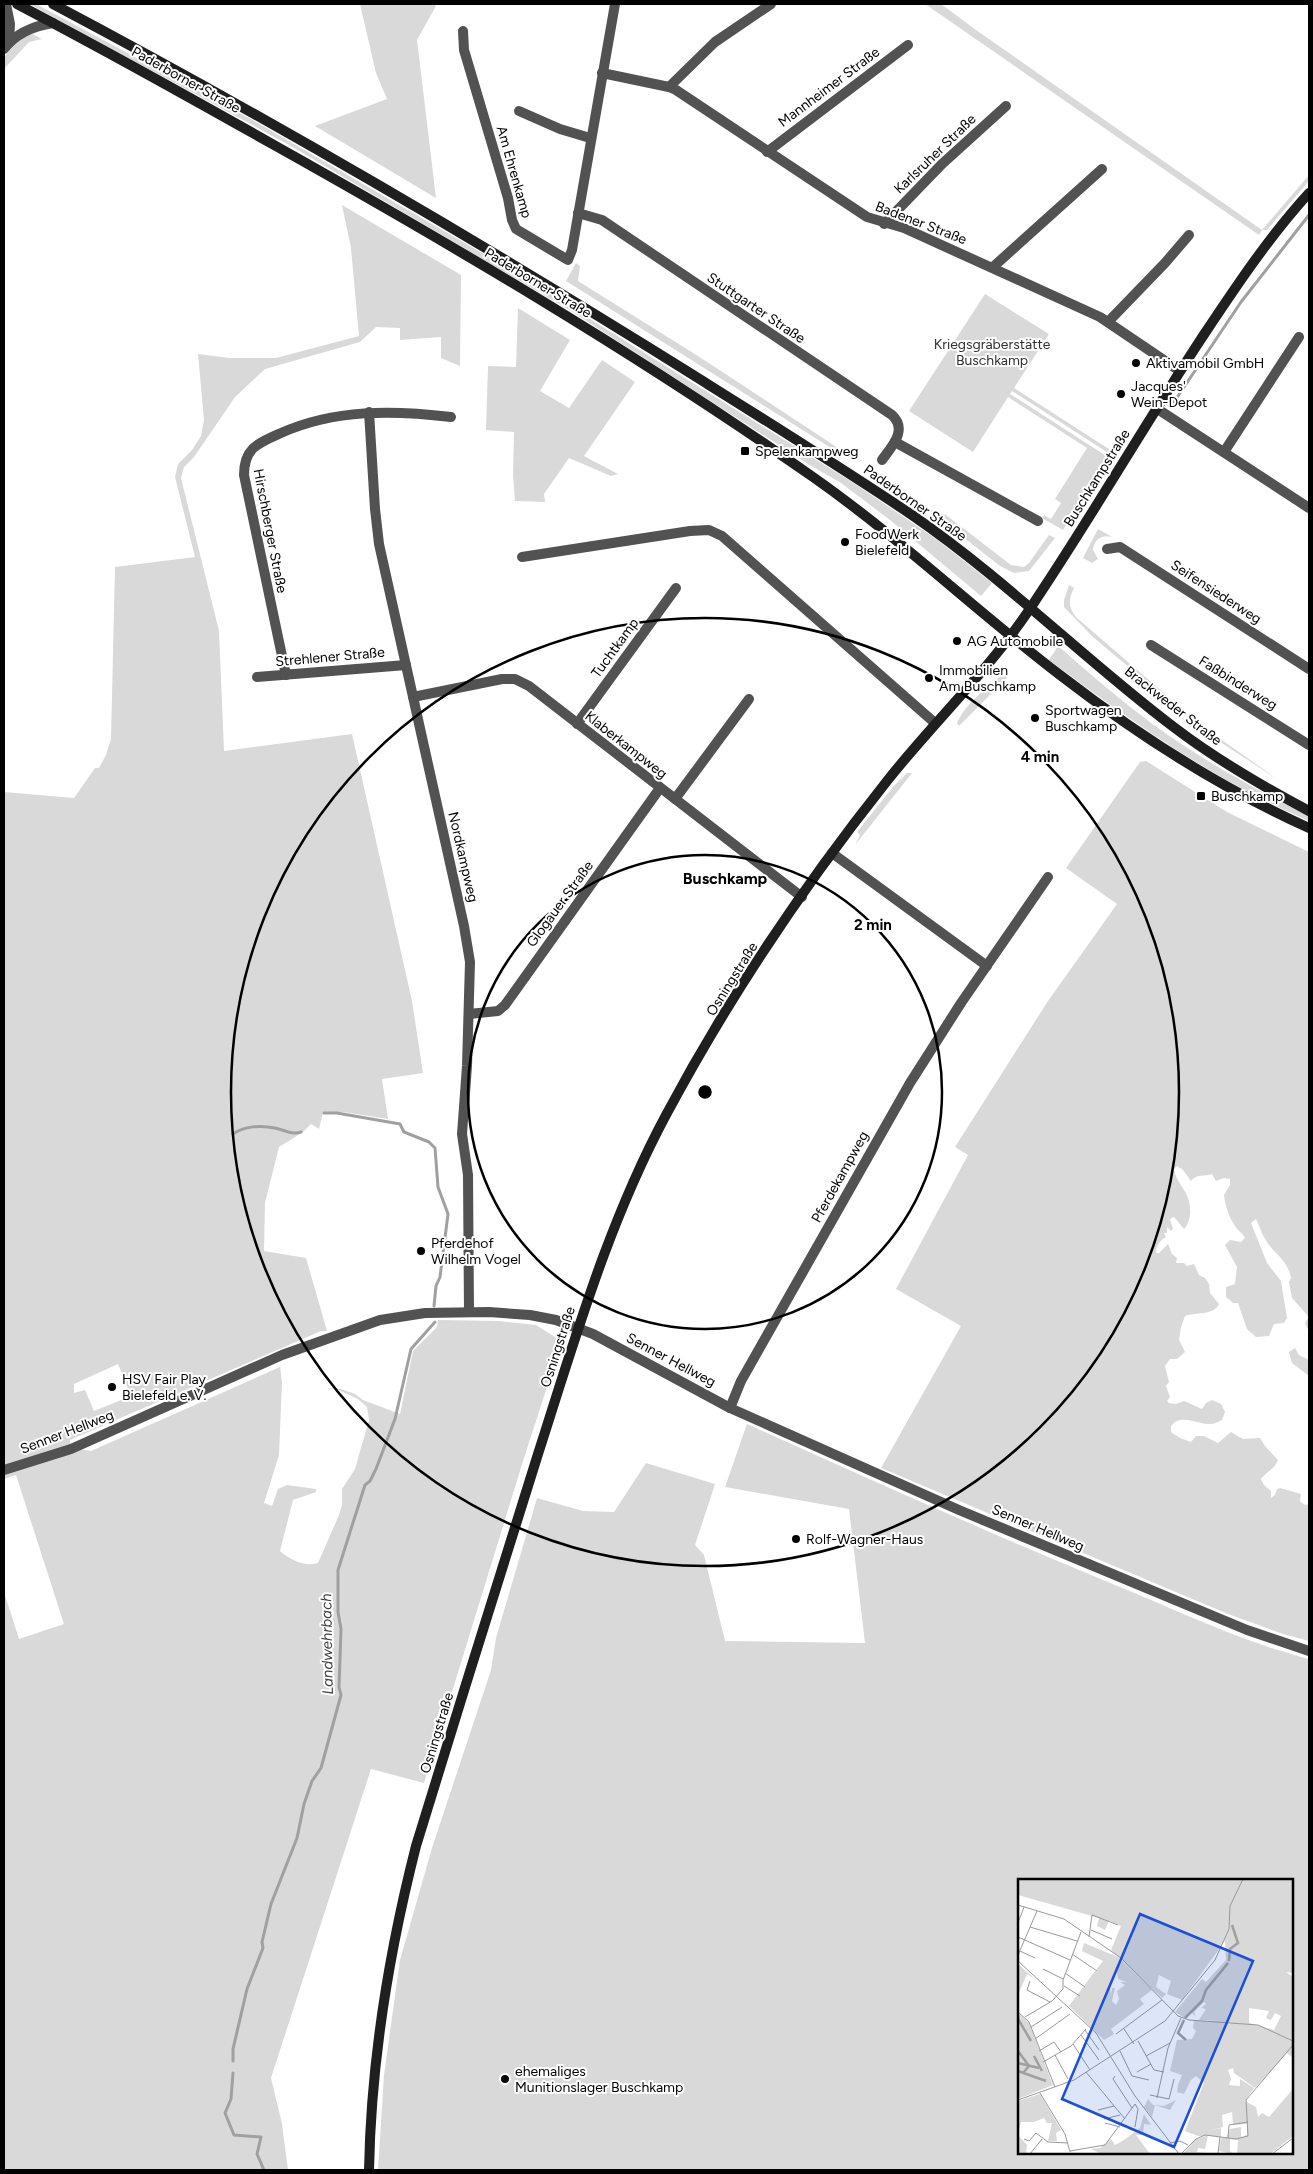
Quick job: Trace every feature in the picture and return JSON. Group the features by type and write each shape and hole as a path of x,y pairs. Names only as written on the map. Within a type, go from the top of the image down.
{"main road":[{"name":"Paderborner Straße","path":"17,4 53,22 338,180 481,264 673,383 861,512 1011,635"},
{"name":"Paderborner Straße","path":"57,5 348,167 559,291 865,483 935,531 1030,608"},
{"name":"Buschkampstraße","path":"1011,635 1156,408 1249,267 1309,193"},
{"name":"Brackweder Straße","path":"1030,608 1123,687 1196,744 1248,777 1309,810"},
{"name":"Osningstraße","path":"369,2170 379,2031 390,1958 403,1898 436,1783 578,1328 608,1241 631,1185 662,1123 724,1016 832,853 889,778 1011,635"},
{"path":"1011,635 1077,689 1180,761 1256,804 1309,828"}],"street":[{"path":"6,4 10,24 6,46"},
{"name":"Am Ehrenkamp","path":"463,31 464,50 508,198 514,225 516,229 568,260 572,250 590,138 615,4"},
{"path":"669,87 715,42 771,4"},
{"path":"6,46 33,27 53,22"},
{"name":"Mannheimer Straße","path":"768,152 908,45"},
{"name":"Badener Straße","path":"602,73 669,87 867,217 884,224 904,228 1108,322 1180,371"},
{"name":"Karlsruher Straße","path":"884,224 942,164 1006,106"},
{"name":"Am Ehrenkamp","path":"519,111 560,129 590,138"},
{"path":"992,267 1102,169"},
{"name":"Stuttgarter Straße","path":"578,213 602,220 892,415 900,429 895,442"},
{"path":"1108,322 1165,263 1189,235"},
{"path":"1224,452 1299,337"},
{"path":"1156,408 1309,508"},
{"name":"Hirschberger Straße","path":"286,675 244,475 244,461 250,450 263,441 291,428 339,415 369,412 421,413 451,417"},
{"name":"Nordkampweg","path":"369,412 375,509 380,544 468,947 470,978 469,1014 462,1134 468,1175 469,1312"},
{"path":"882,460 895,442 1038,520"},
{"path":"522,557 690,532 715,532 935,723"},
{"name":"Seifensiederweg","path":"1107,548 1120,547 1309,669"},
{"name":"Tuchtkamp","path":"577,724 676,588"},
{"name":"Faßbinderweg","path":"1151,645 1309,745"},
{"name":"Strehlener Straße","path":"257,677 406,665"},
{"name":"Klaberkampweg","path":"413,697 502,679 515,679 529,686 802,897"},
{"path":"675,799 749,699"},
{"name":"Glogauer Straße","path":"469,1014 498,1011 505,1005 660,788"},
{"path":"832,853 987,966"},
{"name":"Pferdekampweg","path":"730,1408 741,1381 892,1112 925,1059 1048,877"},
{"name":"Senner Hellweg","path":"4,1470 71,1448 282,1355 368,1324 408,1314 469,1312 536,1316 578,1328 601,1338 730,1408 959,1510 1247,1630 1309,1651"}],"green space":[{"path":"29,4 36,4 251,119 508,268 855,484 936,539 992,583 981,596 890,520 841,483 808,464 571,311 289,145"},
{"path":"360,4 437,4 417,40 436,198 315,126 387,99 376,73"},
{"path":"925,4 941,4 1262,230 1259,235"},
{"path":"29,32 42,39 29,42 4,69 4,57"},
{"path":"1309,175 1309,181 1267,230 1262,230"},
{"path":"342,205 461,275 460,366 441,358 441,337 400,340 400,328 376,327 360,342 265,369 235,397 194,457 184,467 181,478 219,631 224,751 352,734 412,1001 423,1073 382,1079 388,1119 343,1112 323,1112 319,1129 311,1124 303,1132 279,1147 265,1203 264,1251 306,1258 327,1331 321,1331 70,1440 71,1448 91,1451 280,1367 282,1382 279,1455 264,1503 272,1506 278,1489 287,1485 316,1489 316,1492 293,1500 280,1551 298,1562 318,1563 339,1515 342,1505 342,1489 355,1469 369,1420 367,1407 358,1399 338,1390 326,1388 341,1389 355,1394 363,1400 400,1414 413,1351 437,1327 438,1320 499,1321 536,1325 558,1339 560,1347 424,1783 371,1769 271,2078 282,2124 288,2170 4,2170 4,1592 19,1639 64,1624 16,1475 4,1479 4,792 74,798 95,768 99,768 111,739 115,567 195,557 175,477 178,464 192,450 201,436 204,420 198,354 230,358 276,358 359,336 351,248","holes":["118,1364 131,1396 94,1411 85,1390 74,1393 74,1384"]},
{"path":"576,263 580,266 578,281 698,356 835,446 864,462 836,451 566,281"},
{"name":"Kriegsgräberstätte Buschkamp","path":"985,294 1049,334 1014,388 1115,453 1113,456 1012,391 1010,394 1111,459 1063,530 1042,518 1044,515 1051,519 1061,503 1055,499 1087,448 1008,397 973,452 909,411"},
{"path":"518,308 570,340 540,391 569,408 602,360 635,382 584,456 618,474 611,476 569,458 544,494 545,502 515,501 513,475 514,432 486,430 488,366 516,367"},
{"path":"883,474 934,512 946,515 1011,565 1024,567 1049,535 1055,538 1029,571 1014,573 1000,566"},
{"path":"1098,529 1112,537 1105,536 1097,540 1093,550 1098,559 1092,563 1083,558"},
{"path":"1069,585 1074,588 1070,603 1077,618 1202,726 1280,781 1211,736 1093,637 1064,607 1064,600"},
{"path":"1058,646 1098,681 1168,735 1237,778 1309,816 1309,821 1240,788 1207,769 1111,705 1049,660"},
{"path":"1005,672 1007,678 959,726 957,723 966,708"},
{"path":"1146,761 1227,812 1309,852 1309,1317 1292,1298 1289,1282 1291,1278 1290,1272 1267,1242 1256,1219 1251,1223 1267,1263 1281,1281 1287,1318 1284,1323 1274,1324 1269,1336 1256,1337 1247,1329 1238,1303 1233,1303 1226,1297 1226,1287 1235,1284 1237,1267 1225,1245 1230,1240 1241,1242 1245,1238 1236,1228 1225,1203 1224,1195 1230,1185 1230,1179 1224,1178 1216,1181 1212,1174 1198,1176 1191,1181 1183,1170 1177,1166 1174,1169 1189,1200 1190,1215 1184,1229 1174,1217 1170,1219 1173,1229 1171,1231 1167,1227 1167,1233 1164,1233 1166,1237 1159,1244 1156,1253 1159,1253 1168,1244 1172,1254 1177,1258 1176,1263 1184,1263 1187,1266 1194,1264 1199,1275 1205,1278 1209,1284 1210,1293 1219,1304 1209,1312 1185,1316 1179,1340 1185,1352 1177,1359 1170,1359 1165,1366 1169,1382 1166,1386 1170,1397 1167,1401 1169,1403 1176,1404 1184,1401 1202,1409 1206,1403 1212,1400 1221,1404 1225,1412 1222,1420 1205,1424 1189,1420 1179,1420 1171,1426 1171,1432 1191,1442 1196,1436 1204,1436 1218,1443 1231,1432 1243,1439 1260,1438 1278,1460 1275,1466 1261,1479 1264,1485 1271,1491 1271,1498 1275,1495 1277,1489 1280,1488 1301,1494 1300,1501 1305,1505 1309,1504 1309,1641 1283,1634 1228,1614 881,1468 961,1326 896,1289 968,1155 955,1147 1048,1001 1117,904 1066,868 1140,762"},
{"path":"907,773 912,773 855,845 860,835 857,832 893,787"},
{"path":"1309,1317 1309,1332 1305,1323"},
{"path":"1295,1348 1299,1355 1309,1360 1309,1376 1292,1363 1289,1352"},
{"path":"747,1424 1069,1566 1235,1635 1309,1659 1309,2170 378,2170 384,2075 400,1960 432,1848 491,1670 496,1638 537,1498 583,1511 614,1512 646,1463 715,1484 695,1545 704,1555 725,1641 865,1643 849,1509 725,1487"}],"waterway":[{"path":"1174,402 1241,302 1309,215"},
{"name":"Landwehrbach","path":"324,1113 337,1113 400,1124 404,1132 429,1142 435,1148 438,1187 448,1214 440,1277 436,1286 434,1306"},
{"name":"Landwehrbach","path":"233,1134 242,1129 258,1126 275,1128 291,1133 301,1132"},
{"name":"Landwehrbach","path":"233,2061 233,2049 247,1989 263,1948 262,1942 271,1904 297,1838 304,1804 312,1781 321,1768 341,1695 339,1687 341,1629 338,1612 338,1570 365,1485 370,1481 376,1469 395,1419 411,1349 435,1322"},
{"name":"Landwehrbach","path":"233,2073 231,2099 225,2113 234,2135 261,2137 257,2154 264,2170"}],"place":[{"name":"Aktivamobil GmbH","path":"1136,363"},
{"name":"Jacques' Wein-Depot","path":"1121,394"},
{"name":"Spelenkampweg","path":"745,451"},
{"name":"FoodWerk Bielefeld","path":"845,542"},
{"name":"AG Automobile","path":"957,641"},
{"name":"Immobilien Am Buschkamp","path":"929,678"},
{"name":"Sportwagen Buschkamp","path":"1035,718"},
{"name":"Buschkamp","path":"1201,796"},
{"name":"Pferdehof Wilhelm Vogel","path":"421,1251"},
{"name":"HSV Fair Play Bielefeld e. V.","path":"112,1387"},
{"name":"Rolf-Wagner-Haus","path":"796,1539"},
{"name":"ehemaliges Munitionslager Buschkamp","path":"505,2079"}],"district":[{"name":"Buschkamp","path":"725,878"}]}
